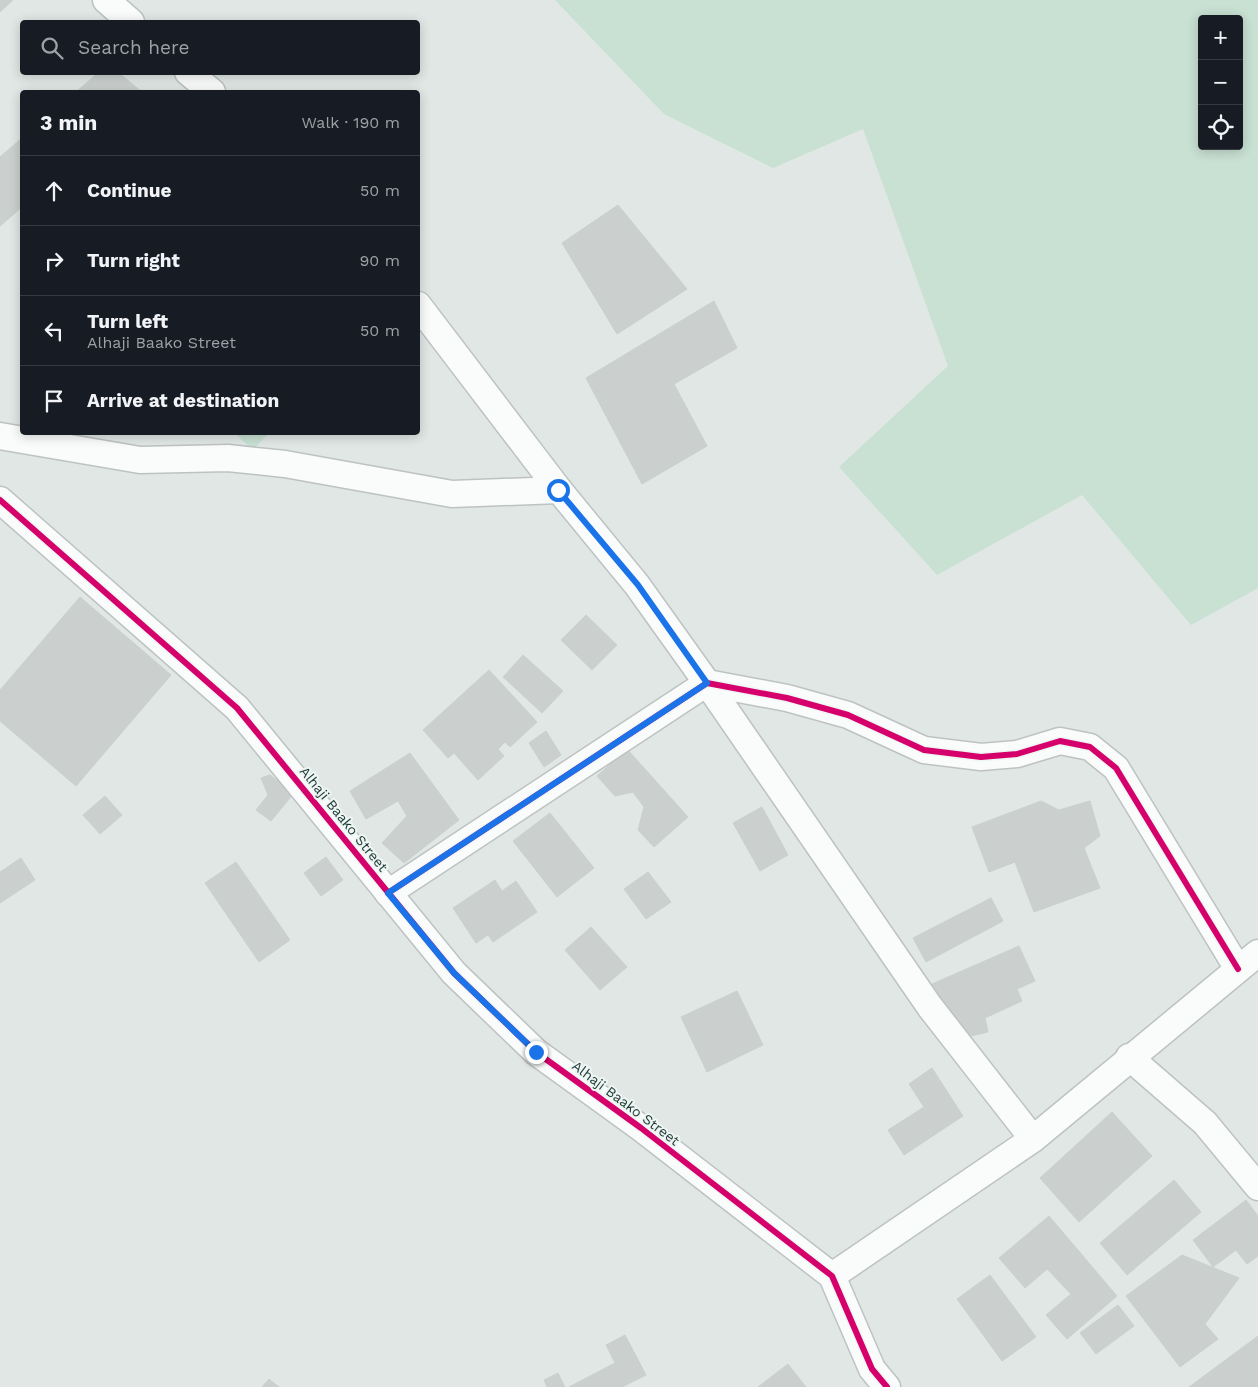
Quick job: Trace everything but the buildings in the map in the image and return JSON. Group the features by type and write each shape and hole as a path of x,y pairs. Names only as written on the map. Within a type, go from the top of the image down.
{"street":[{"path":"106,0 129,20"},
{"path":"192,75 210,90"},
{"path":"420,308 558,490 638,585 930,1008 1033,1139"},
{"path":"0,436 140,460 228,458 285,464 452,494 558,490"},
{"name":"Alhaji Baako Street","path":"0,500 237,708 454,973 536,1052 641,1128 832,1276 872,1369 887,1387"},
{"path":"388,893 707,683 787,698 848,715 924,750 981,757 1017,754 1060,741 1090,747 1116,768 1238,969"},
{"path":"832,1276 1033,1139 1129,1057 1258,953"},
{"path":"1129,1057 1205,1123 1258,1188"}],"green space":[{"path":"555,0 1258,0 1258,588 1191,625 1082,495 937,575 839,467 948,366 863,129 773,168 664,114"},
{"path":"236,435 267,435 253,450"}],"cycle path":[{"path":"0,500 237,708 454,973 536,1052 641,1128 832,1276 872,1369 887,1387"},
{"path":"388,893 707,683 787,698 848,715 924,750 981,757 1017,754 1060,741 1090,747 1116,768 1238,969"}],"route":[{"path":"536,1052 454,973 388,893 707,683 638,585 558,490"}]}
